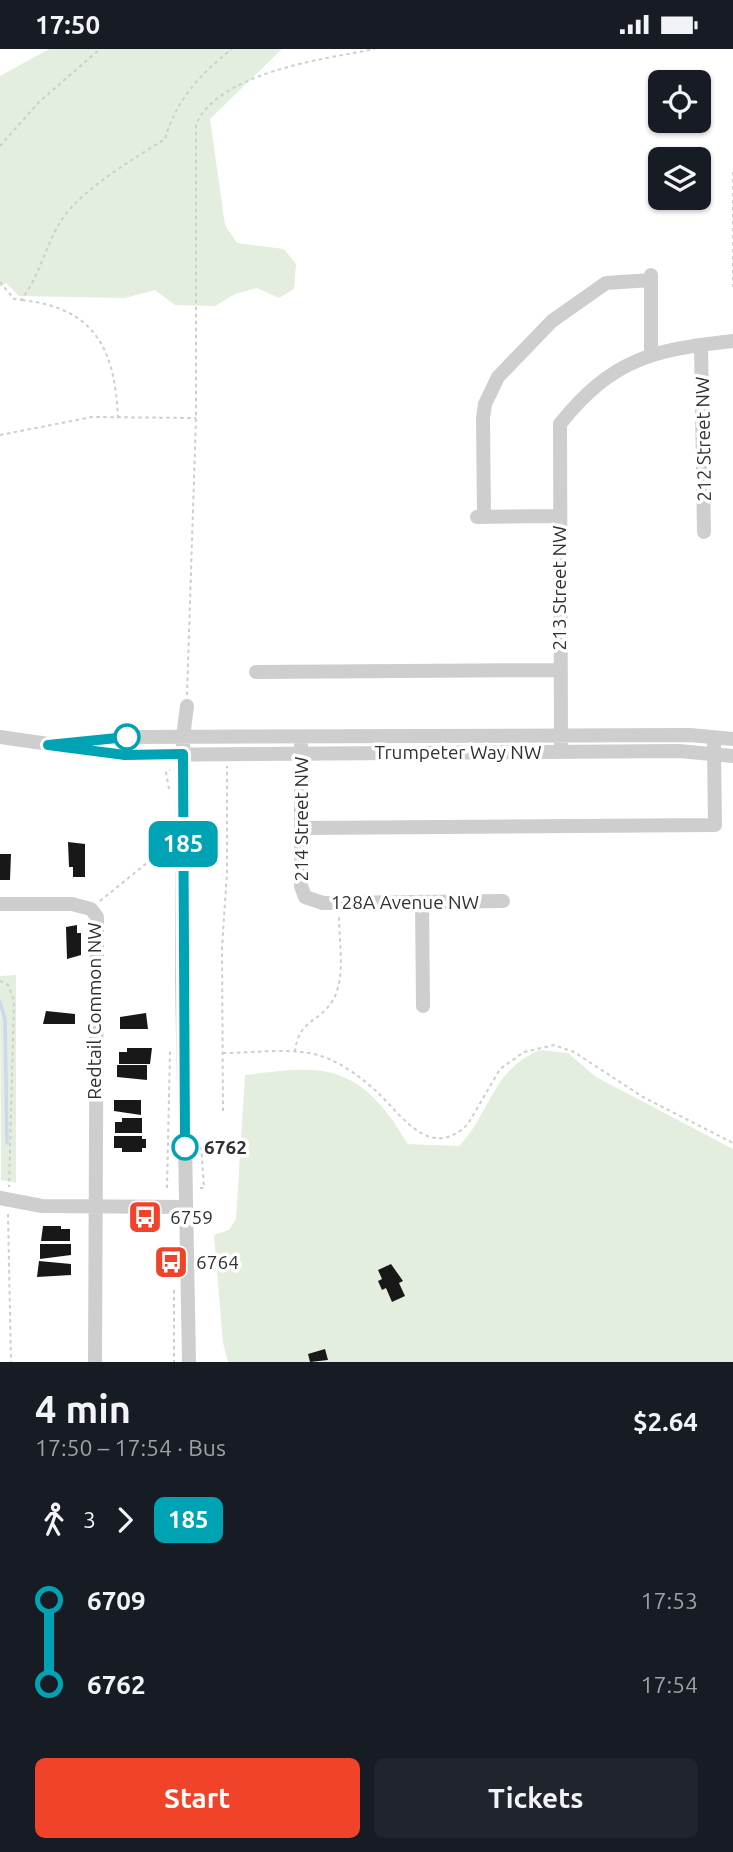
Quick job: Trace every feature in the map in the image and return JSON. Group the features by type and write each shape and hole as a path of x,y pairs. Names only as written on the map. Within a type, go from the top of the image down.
{"street":[{"path":"559,516 480,517 485,404 498,377 540,331 606,283 652,277 651,353 733,341"},
{"name":"212 Street NW","path":"701,345 704,532"},
{"name":"213 Street NW","path":"561,752 560,424 589,392 608,377 651,353"},
{"path":"256,672 560,670"},
{"path":"187,706 183,754 189,1362"},
{"name":"Trumpeter Way NW","path":"48,745 108,737 561,735 715,737 733,740"},
{"name":"214 Street NW","path":"301,736 301,891 308,900"},
{"path":"0,737 48,745"},
{"path":"301,828 715,825 715,737"},
{"name":"Trumpeter Way NW","path":"48,745 125,755 561,752 714,753 733,756"},
{"name":"128A Avenue NW","path":"308,900 503,901"},
{"path":"422,902 423,1006"},
{"name":"Redtail Common NW","path":"0,904 72,904 91,909 98,926 95,1362"},
{"path":"6,1199 42,1206 186,1207"}],"path":[{"path":"0,146 30,111 100,49"},
{"path":"21,300 39,271 63,217 128,161 165,139 171,116 190,88 232,49"},
{"path":"187,706 196,418 196,124 203,108 228,88 282,70 375,49"},
{"path":"733,171 733,287"},
{"path":"0,282 14,299 51,303 76,314 93,333 109,358 116,383 118,418"},
{"path":"0,435 79,419 196,418"},
{"path":"223,1111 222,940 227,872 227,765"},
{"path":"91,909 170,843"},
{"path":"295,1053 303,1028 328,1007 339,985 339,902"},
{"path":"0,981 8,985 14,1000 6,1199 11,1362"},
{"path":"223,1053 319,1055 334,1061 375,1090 415,1130 428,1136 444,1138 460,1132 468,1125 500,1069 537,1047 560,1046 655,1103 733,1143"},
{"path":"199,1188 204,1188 201,1145"},
{"path":"174,1280 174,1362"}],"green space":[{"path":"49,49 282,49 210,119 225,225 237,243 284,249 296,264 294,289 279,298 257,288 235,294 215,306 175,305 155,290 125,298 19,296 6,283 0,287 0,76"},
{"path":"16,975 16,1183 1,1180 0,976"},
{"path":"540,1050 568,1053 596,1077 733,1149 733,1362 228,1362 223,1343 214,1235 229,1230 236,1219 245,1075 307,1070 342,1076 374,1098 408,1144 459,1146 470,1133 501,1080 524,1059"}],"building":[{"path":"68,842 85,844 85,877 73,877 73,867 69,867"},
{"path":"0,854 11,854 10,880 0,880"},
{"path":"77,925 77,933 81,933 81,955 67,959 66,927"},
{"path":"46,1011 75,1014 75,1024 43,1024"},
{"path":"146,1013 148,1029 120,1029 120,1017"},
{"path":"127,1048 152,1048 150,1064 119,1064 119,1052 127,1052"},
{"path":"117,1065 147,1065 147,1080 117,1077"},
{"path":"114,1100 141,1100 141,1115 114,1111"},
{"path":"122,1118 142,1118 142,1133 115,1133 115,1122 122,1122"},
{"path":"114,1136 142,1136 142,1139 146,1139 146,1148 142,1148 142,1152 122,1152 122,1148 114,1148"},
{"path":"43,1226 61,1226 61,1229 70,1229 70,1241 41,1241"},
{"path":"40,1244 71,1244 71,1255 40,1259"},
{"path":"39,1261 71,1264 71,1275 37,1277"},
{"path":"391,1264 403,1281 399,1283 405,1296 392,1302 386,1288 382,1290 378,1281 382,1279 378,1270"},
{"path":"325,1349 328,1360 310,1362 308,1354"}],"waterway":[{"path":"0,1002 5,1019 7,1143"}],"bus line":[{"name":"185","path":"127,737 48,745 109,754 183,754 182,983 185,1147"}],"place":[{"name":"6762","path":"185,1147"},
{"name":"6759","path":"145,1217"},
{"name":"6764","path":"171,1262"}]}
